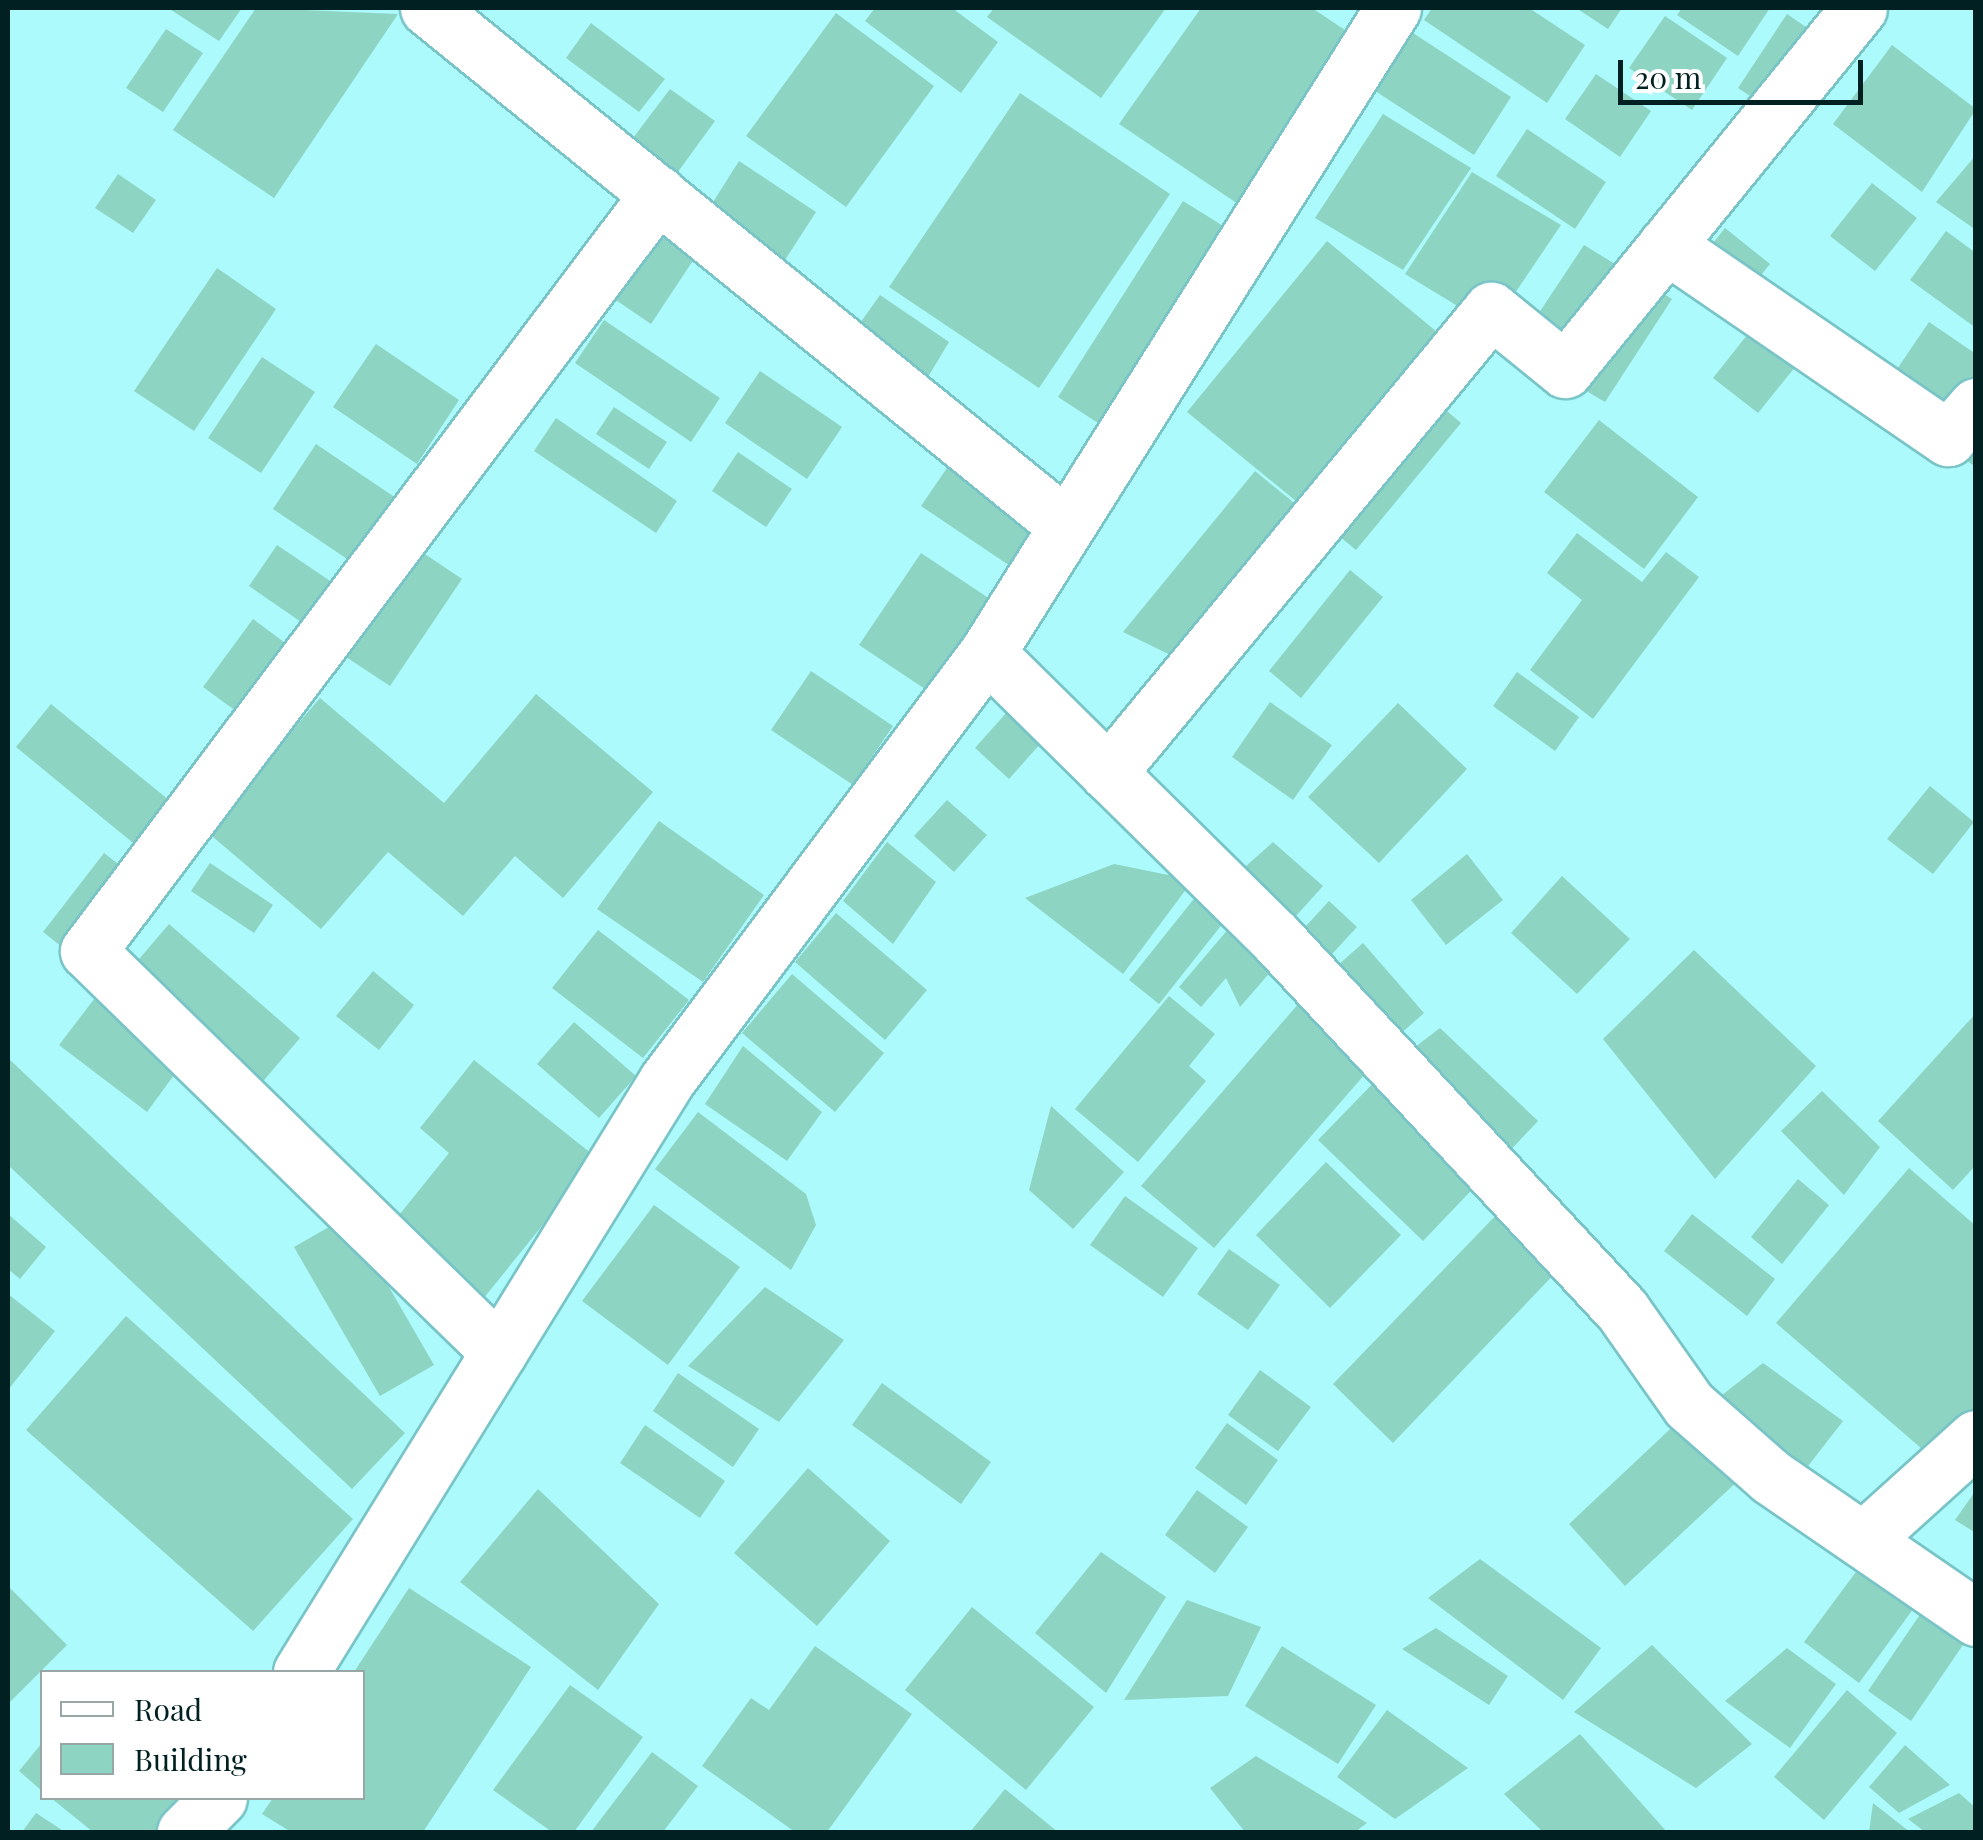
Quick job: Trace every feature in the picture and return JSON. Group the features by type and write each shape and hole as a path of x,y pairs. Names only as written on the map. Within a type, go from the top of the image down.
{"street":[{"path":"428,8 1064,524"},
{"path":"302,1670 667,1080 986,653 1393,8"},
{"path":"1108,773 1491,310 1565,370 1859,8"},
{"path":"499,1352 88,951 658,194"},
{"path":"1666,245 1948,438 1976,406"},
{"path":"986,653 1275,937 1622,1310 1689,1406 1862,1540 1976,1618"},
{"path":"1862,1540 1976,1438"},
{"path":"185,1832 216,1800"}],"building":[{"path":"168,8 242,8 219,41"},
{"path":"256,8 398,14 274,198 173,130"},
{"path":"875,8 952,8 998,42 961,93 865,21"},
{"path":"994,8 1166,8 1101,98 987,17"},
{"path":"1201,8 1312,8 1354,36 1241,206 1119,124"},
{"path":"1432,8 1529,8 1585,45 1547,103 1424,20"},
{"path":"1576,8 1622,8 1608,29"},
{"path":"1682,8 1770,8 1738,56 1677,15"},
{"path":"836,13 934,86 846,207 746,136"},
{"path":"1787,14 1831,44 1782,117 1738,88"},
{"path":"1665,16 1727,58 1692,110 1629,68"},
{"path":"591,23 665,79 639,112 566,58"},
{"path":"166,29 203,53 163,112 126,88"},
{"path":"1413,33 1511,97 1474,155 1375,91"},
{"path":"1892,45 1976,109 1922,192 1833,124"},
{"path":"1596,74 1651,111 1620,157 1565,119"},
{"path":"670,89 715,121 672,180 627,146"},
{"path":"1020,93 1170,194 1039,388 889,287"},
{"path":"1383,114 1471,168 1403,270 1315,218"},
{"path":"1527,129 1606,182 1575,229 1496,176"},
{"path":"1976,155 1976,230 1936,202"},
{"path":"739,161 816,212 785,260 708,210"},
{"path":"1472,172 1561,225 1492,327 1405,274"},
{"path":"118,174 156,200 133,233 95,208"},
{"path":"1872,183 1917,218 1875,271 1830,236"},
{"path":"1183,201 1228,229 1101,425 1058,397"},
{"path":"648,228 694,259 651,324 604,292"},
{"path":"1725,228 1770,264 1727,317 1683,281"},
{"path":"1946,231 1976,253 1976,328 1910,280"},
{"path":"1327,241 1460,351 1426,393 1461,423 1356,550 1187,412"},
{"path":"1584,245 1672,299 1605,402 1515,349"},
{"path":"217,268 276,309 194,431 134,391"},
{"path":"880,295 949,342 922,387 850,337"},
{"path":"604,320 720,398 691,442 575,363"},
{"path":"1929,322 1976,354 1976,467 1876,400"},
{"path":"1755,325 1800,361 1758,413 1713,378"},
{"path":"376,344 459,400 417,464 333,407"},
{"path":"262,357 315,392 261,473 208,438"},
{"path":"760,371 842,427 807,479 725,423"},
{"path":"614,407 667,442 649,469 596,434"},
{"path":"556,418 677,501 656,533 534,451"},
{"path":"1599,420 1698,497 1644,569 1544,492"},
{"path":"316,444 396,498 353,563 273,509"},
{"path":"738,452 792,489 766,527 712,491"},
{"path":"949,465 1041,526 1013,568 921,506"},
{"path":"1255,471 1337,538 1220,679 1123,632"},
{"path":"1577,533 1642,582 1666,552 1699,577 1593,719 1530,670 1582,600 1547,573"},
{"path":"277,545 345,591 317,633 249,586"},
{"path":"416,548 462,579 390,686 343,655"},
{"path":"921,553 990,599 928,691 859,645"},
{"path":"1350,570 1383,597 1301,698 1269,671"},
{"path":"253,619 304,657 255,725 203,687"},
{"path":"811,671 893,726 853,785 771,730"},
{"path":"1517,672 1579,717 1555,751 1493,706"},
{"path":"536,694 653,792 563,898 515,856 463,916 388,852 321,929 206,831 320,698 444,803"},
{"path":"1270,702 1332,745 1293,800 1232,757"},
{"path":"1015,703 1049,734 1009,779 975,748"},
{"path":"1398,703 1467,769 1379,863 1308,797"},
{"path":"51,704 191,818 155,861 16,747"},
{"path":"1930,786 1974,822 1933,874 1887,839"},
{"path":"947,800 987,835 954,872 914,836"},
{"path":"659,821 764,895 703,982 597,909"},
{"path":"887,842 936,882 893,944 843,901"},
{"path":"1273,842 1323,886 1287,926 1236,875"},
{"path":"104,853 152,890 90,969 43,932"},
{"path":"1467,854 1503,900 1446,945 1411,900"},
{"path":"210,863 273,905 254,933 191,891"},
{"path":"1114,864 1193,880 1123,974 1025,898"},
{"path":"1562,876 1630,939 1577,994 1511,933"},
{"path":"1205,885 1235,908 1159,1004 1129,980"},
{"path":"1329,901 1357,927 1321,966 1293,940"},
{"path":"836,913 927,990 885,1040 795,962"},
{"path":"1241,914 1286,954 1240,1007 1226,978 1201,1007 1179,987"},
{"path":"169,924 300,1038 254,1092 122,979"},
{"path":"598,930 689,1000 643,1058 552,988"},
{"path":"1363,943 1424,1013 1390,1043 1328,974"},
{"path":"1694,950 1816,1066 1715,1179 1603,1039"},
{"path":"373,971 414,1005 379,1050 336,1016"},
{"path":"792,974 884,1053 835,1112 742,1033"},
{"path":"98,994 185,1060 147,1112 59,1045"},
{"path":"1169,996 1215,1034 1189,1066 1206,1081 1138,1162 1075,1109"},
{"path":"1299,1003 1372,1066 1214,1248 1141,1186"},
{"path":"1976,1013 1976,1165 1953,1190 1878,1121"},
{"path":"574,1022 636,1076 599,1118 537,1064"},
{"path":"1440,1028 1538,1121 1500,1161 1402,1057"},
{"path":"743,1046 822,1112 787,1161 705,1104"},
{"path":"8,1058 405,1433 352,1489 8,1165"},
{"path":"474,1060 597,1158 479,1304 387,1230 449,1153 420,1128"},
{"path":"1383,1073 1487,1174 1423,1241 1318,1140"},
{"path":"1822,1091 1880,1147 1844,1195 1781,1131"},
{"path":"1051,1106 1124,1172 1073,1229 1029,1190"},
{"path":"698,1112 806,1194 816,1225 791,1270 655,1169"},
{"path":"1326,1162 1401,1235 1330,1308 1256,1235"},
{"path":"1909,1168 1976,1226 1976,1415 1936,1461 1776,1323"},
{"path":"1798,1179 1829,1205 1782,1264 1751,1237"},
{"path":"1125,1196 1198,1248 1163,1297 1090,1245"},
{"path":"654,1205 740,1267 668,1365 582,1301"},
{"path":"1502,1209 1562,1266 1393,1443 1333,1384"},
{"path":"8,1214 46,1247 20,1279 8,1269"},
{"path":"1692,1214 1775,1279 1747,1316 1664,1251"},
{"path":"348,1216 434,1365 380,1396 294,1247"},
{"path":"1229,1249 1280,1285 1248,1330 1197,1294"},
{"path":"765,1287 844,1340 779,1422 688,1366"},
{"path":"8,1294 55,1331 8,1390"},
{"path":"126,1316 353,1519 253,1631 26,1430"},
{"path":"1763,1363 1843,1421 1805,1470 1713,1402"},
{"path":"1260,1370 1311,1407 1278,1451 1228,1415"},
{"path":"678,1373 759,1429 733,1467 653,1411"},
{"path":"882,1383 991,1462 961,1504 852,1425"},
{"path":"1683,1417 1741,1478 1625,1586 1569,1524"},
{"path":"1227,1423 1278,1460 1246,1505 1195,1468"},
{"path":"645,1425 725,1481 700,1518 620,1463"},
{"path":"808,1468 890,1541 817,1626 734,1553"},
{"path":"538,1489 659,1604 598,1690 460,1582"},
{"path":"1197,1490 1248,1527 1215,1573 1165,1535"},
{"path":"1976,1490 1976,1533 1955,1520"},
{"path":"1101,1552 1166,1597 1106,1693 1035,1633"},
{"path":"1480,1559 1601,1648 1563,1700 1428,1598"},
{"path":"1864,1561 1919,1601 1859,1683 1804,1642"},
{"path":"8,1586 67,1645 8,1701"},
{"path":"409,1588 531,1667 423,1832 291,1832 262,1814 272,1800 365,1800 365,1670 355,1670"},
{"path":"1187,1600 1261,1627 1228,1696 1124,1700"},
{"path":"972,1607 1094,1707 1026,1790 905,1690"},
{"path":"1921,1613 1965,1642 1911,1721 1868,1691"},
{"path":"1436,1628 1508,1676 1489,1705 1402,1649"},
{"path":"1652,1645 1752,1744 1696,1788 1574,1712"},
{"path":"815,1646 912,1714 827,1832 795,1832 702,1766 751,1698 769,1710"},
{"path":"1282,1646 1376,1705 1338,1764 1245,1706"},
{"path":"1787,1648 1836,1684 1790,1748 1725,1701"},
{"path":"570,1685 643,1737 574,1832 552,1832 493,1790"},
{"path":"1847,1690 1897,1733 1824,1820 1774,1777"},
{"path":"1387,1710 1468,1768 1395,1819 1337,1777"},
{"path":"1580,1734 1667,1832 1543,1832 1504,1794"},
{"path":"40,1745 40,1789 19,1771"},
{"path":"1905,1745 1950,1785 1899,1813 1869,1787"},
{"path":"652,1752 698,1786 663,1832 591,1832"},
{"path":"1256,1756 1367,1823 1355,1832 1245,1832 1210,1788"},
{"path":"1005,1789 1058,1832 970,1832"},
{"path":"1959,1793 1976,1808 1976,1832 1925,1832 1908,1819"},
{"path":"53,1800 188,1800 162,1832 93,1832"},
{"path":"1873,1803 1910,1832 1869,1832"},
{"path":"36,1813 65,1832 22,1832"}]}
